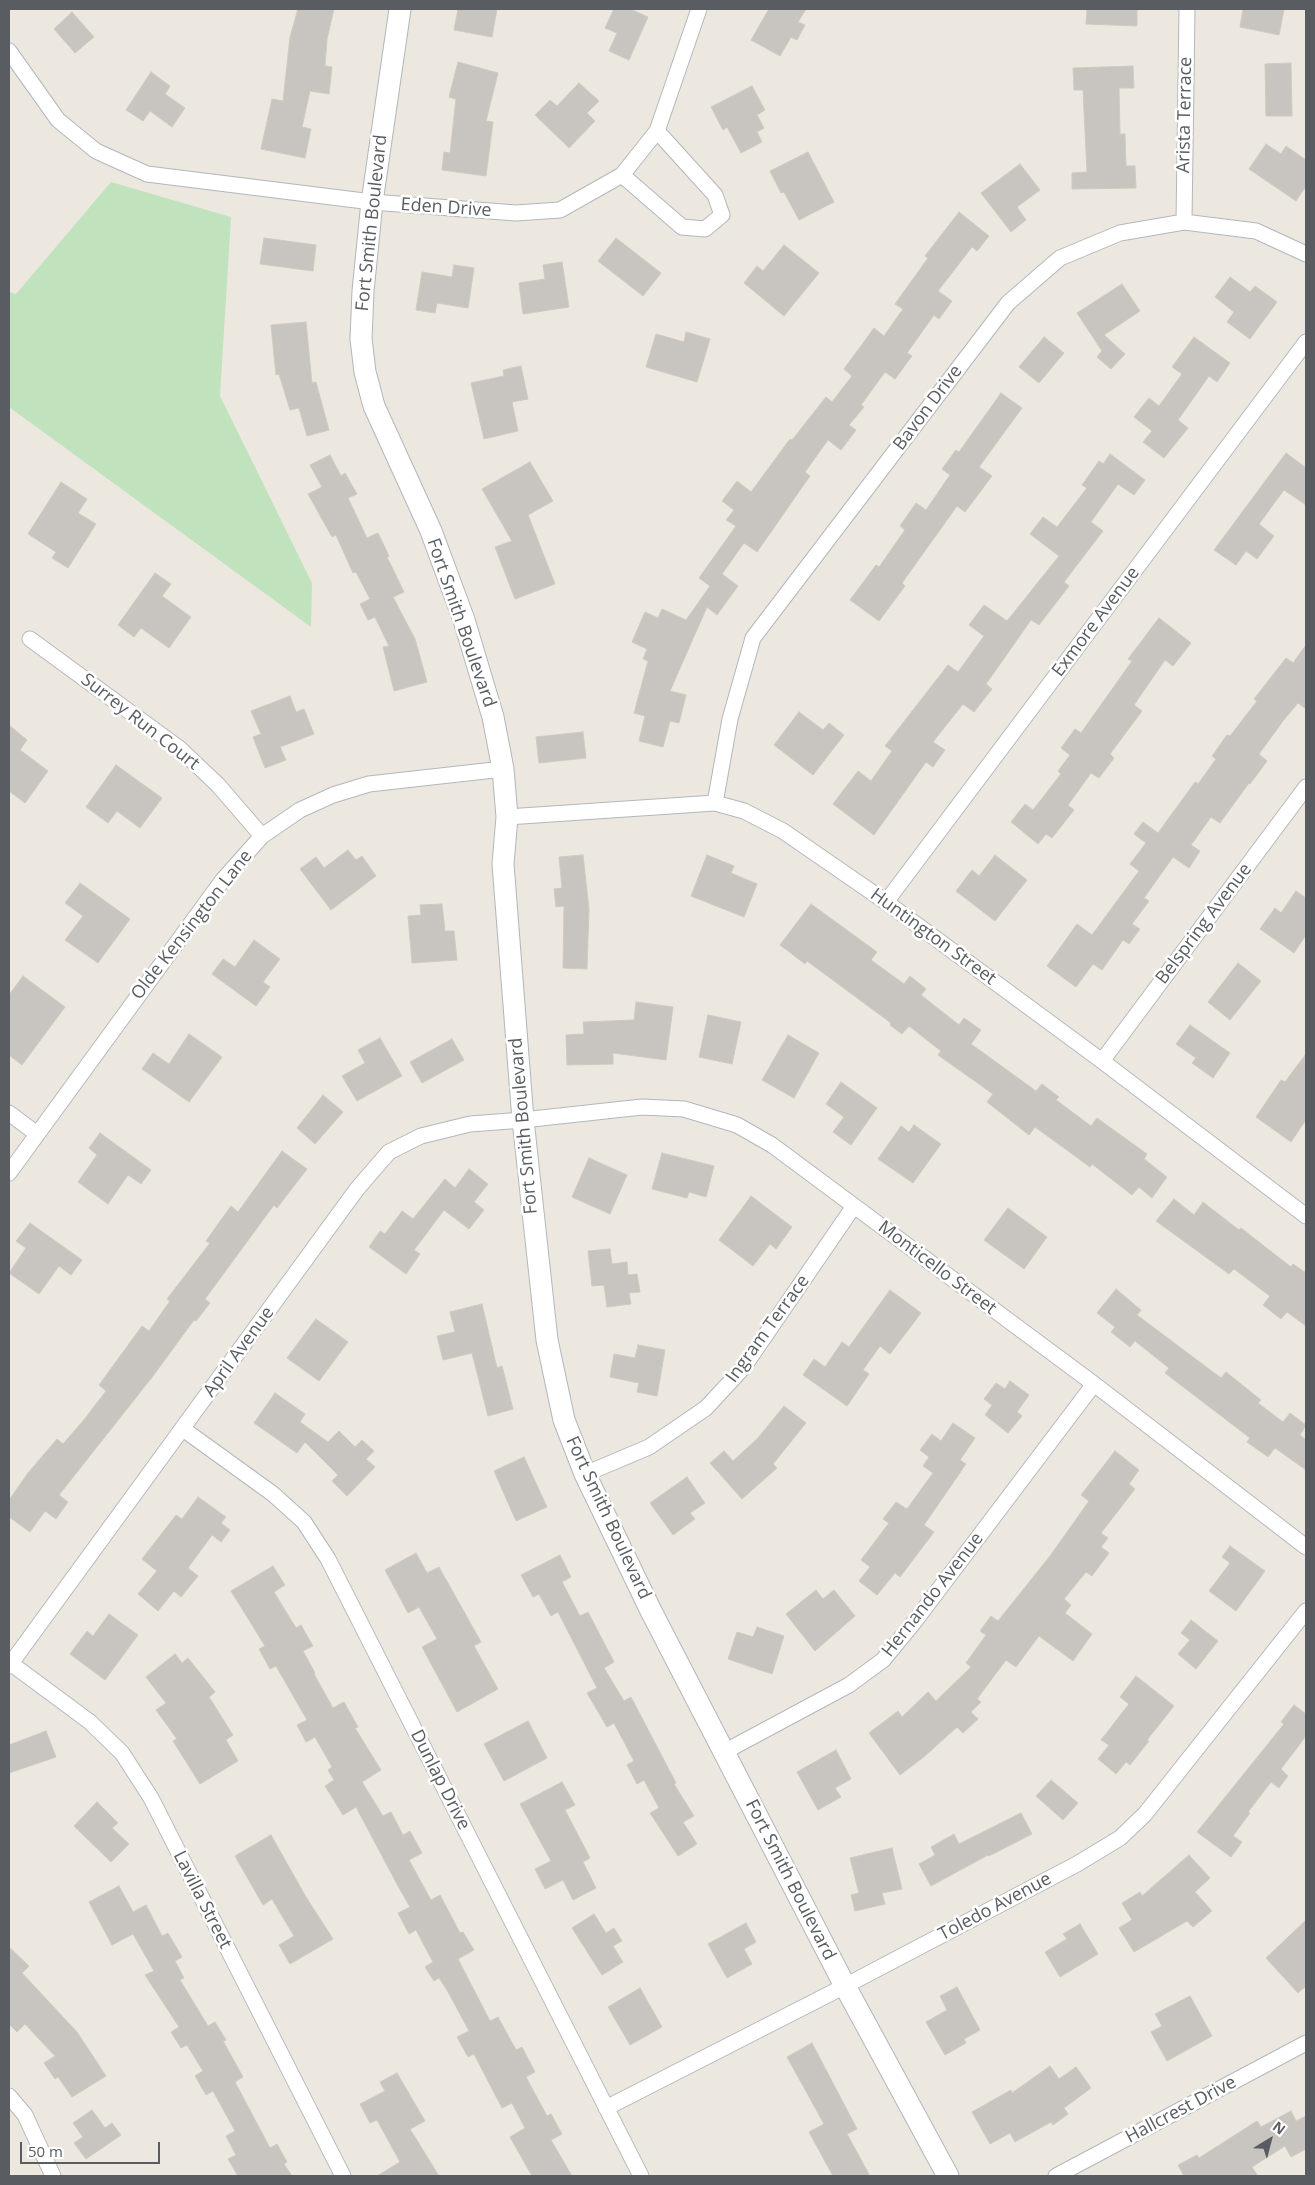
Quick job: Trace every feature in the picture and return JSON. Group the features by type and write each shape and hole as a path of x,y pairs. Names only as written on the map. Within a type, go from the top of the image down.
{"street":[{"name":"Fort Smith Boulevard","path":"400,9 372,202 362,292 361,339 364,372 374,406 430,531 464,620 493,717 503,769 507,816 503,864 522,1120 547,1340 564,1420 585,1474 651,1611 845,1986 948,2176"},
{"name":"Eden Drive","path":"9,51 58,120 96,151 147,174 372,202 516,213 560,210 622,175 657,131 699,9"},
{"name":"Arista Terrace","path":"1184,222 1187,9"},
{"path":"622,175 682,227 705,229 722,215 715,195 657,131"},
{"name":"Bavon Drive","path":"715,803 730,719 753,638 1008,303 1060,258 1120,233 1184,222 1256,231 1306,254"},
{"name":"Exmore Avenue","path":"886,902 1306,342"},
{"name":"Surrey Run Court","path":"30,639 178,748 218,785 262,836"},
{"name":"Olde Kensington Lane","path":"9,1173 222,881 262,836 300,810 333,794 370,784 503,769"},
{"name":"Belspring Avenue","path":"1102,1061 1306,787"},
{"name":"Huntington Street","path":"507,816 715,803 744,811 784,831 886,902 1102,1061 1306,1216"},
{"name":"Monticello Street","path":"522,1120 642,1106 684,1109 737,1125 772,1145 1094,1384 1306,1547"},
{"path":"9,1113 37,1134"},
{"name":"April Avenue","path":"9,1664 357,1189 389,1152 421,1136 470,1124 522,1120"},
{"name":"Ingram Terrace","path":"585,1474 649,1447 706,1408 744,1368 854,1206"},
{"name":"Hernando Avenue","path":"724,1752 849,1685 883,1660 915,1621 1094,1384"},
{"name":"Dunlap Drive","path":"183,1429 279,1500 304,1522 328,1559 641,2176"},
{"name":"Toledo Avenue","path":"606,2108 845,1986 1076,1864 1120,1838 1145,1814 1306,1611"},
{"name":"Lavilla Street","path":"9,1664 90,1722 122,1753 151,1798 343,2176"},
{"name":"Hallcrest Drive","path":"1056,2176 1306,2043"},
{"path":"9,2096 25,2115 53,2176"}],"green space":[{"path":"111,182 231,217 220,396 312,583 311,627 9,407 9,292 16,294"}],"building":[{"path":"298,9 334,9 327,39 325,66 332,67 329,94 310,91 302,127 311,129 305,158 261,149 272,99 283,101 290,37"},
{"path":"458,9 497,9 492,37 454,30"},
{"path":"614,9 630,9 648,17 629,60 609,51 617,33 605,28"},
{"path":"769,9 806,9 798,22 805,25 797,40 791,37 780,56 751,40"},
{"path":"1087,9 1137,9 1137,26 1086,24"},
{"path":"1243,9 1284,9 1279,35 1240,27"},
{"path":"72,12 94,37 75,53 54,29"},
{"path":"458,62 498,73 486,121 493,122 486,176 442,170 444,152 450,153 456,99 449,97"},
{"path":"1291,63 1292,116 1266,116 1265,64"},
{"path":"1133,66 1134,88 1119,88 1120,134 1125,134 1126,166 1135,166 1136,188 1072,189 1072,173 1087,172 1083,90 1074,90 1073,68"},
{"path":"151,72 170,86 165,94 185,108 172,127 150,111 143,121 126,110"},
{"path":"579,83 599,101 587,113 595,121 569,148 535,115 550,100 557,106"},
{"path":"752,86 765,110 757,115 764,128 757,132 762,142 741,153 727,127 723,130 711,107"},
{"path":"1266,144 1281,154 1286,146 1306,160 1306,186 1296,201 1249,169"},
{"path":"808,152 834,202 799,220 784,192 781,193 770,171"},
{"path":"1020,164 1040,190 1017,207 1026,220 1011,232 981,193"},
{"path":"959,212 989,236 977,251 972,247 938,291 952,301 939,319 934,315 907,353 912,356 895,379 885,372 861,405 864,407 849,425 856,430 841,450 828,440 805,472 810,476 757,552 744,543 722,574 738,586 717,615 707,607 670,691 686,695 679,723 670,721 663,747 639,741 645,716 634,713 648,661 643,659 647,649 632,642 645,612 658,618 662,609 686,620 710,586 699,578 736,526 726,520 734,510 722,501 737,481 751,492 790,439 792,440 826,397 832,402 852,376 844,369 874,328 884,336 903,309 895,304 928,258 925,256"},
{"path":"264,238 316,245 313,271 260,264"},
{"path":"616,238 661,273 643,296 598,261"},
{"path":"784,245 819,273 784,316 744,283 757,266 763,271"},
{"path":"562,262 569,307 523,314 519,283 545,279 543,265"},
{"path":"454,265 474,268 468,308 437,303 435,313 416,310 422,272 452,277"},
{"path":"1230,277 1250,292 1255,286 1277,302 1250,339 1227,322 1234,312 1215,297"},
{"path":"1122,284 1140,311 1104,335 1125,354 1111,369 1097,357 1102,351 1077,313"},
{"path":"306,322 312,383 316,382 329,430 307,436 299,408 290,410 279,374 276,375 271,325"},
{"path":"686,332 710,339 697,382 646,367 656,334 684,342"},
{"path":"1044,337 1064,353 1039,383 1019,367"},
{"path":"1194,337 1230,363 1217,382 1209,376 1178,420 1188,428 1164,458 1143,442 1152,431 1134,417 1149,398 1159,406 1182,374 1172,367"},
{"path":"521,366 528,399 512,402 518,431 484,439 471,383 504,376 503,370"},
{"path":"1001,393 1022,408 979,467 992,476 965,512 957,506 902,583 905,586 879,621 850,600 876,565 879,567 905,530 900,526 916,503 926,510 950,475 942,469 956,450 959,452"},
{"path":"1286,453 1306,468 1306,505 1284,490 1259,524 1274,536 1257,559 1246,551 1236,565 1214,550"},
{"path":"1110,454 1145,480 1134,495 1118,484 1091,522 1103,531 1064,582 1069,586 1039,625 1031,620 986,684 992,689 974,712 963,704 933,742 945,750 933,767 926,762 874,835 833,804 858,771 871,781 892,751 885,746 948,665 958,672 984,636 969,625 984,605 1007,621 1059,556 1030,534 1043,517 1057,527 1087,488 1082,485 1099,461 1103,464"},
{"path":"330,455 341,476 345,473 357,494 348,498 367,538 378,533 389,556 387,557 404,592 393,597 415,639 427,682 394,691 383,647 389,646 375,617 368,620 360,604 370,599 356,572 353,573 336,535 332,537 308,494 322,487 310,465"},
{"path":"530,462 553,501 528,515 555,584 515,599 495,547 512,541 482,489"},
{"path":"61,482 87,499 78,513 96,524 68,568 52,558 56,552 28,534"},
{"path":"155,573 171,584 162,596 191,617 169,648 141,628 134,637 118,625"},
{"path":"1159,618 1191,643 1173,666 1165,660 1134,705 1142,711 1110,754 1114,758 1099,778 1091,773 1068,805 1074,810 1052,838 1046,834 1038,844 1011,822 1025,804 1033,810 1061,774 1058,771 1070,755 1061,748 1075,729 1081,733 1132,661 1128,659"},
{"path":"1306,645 1306,709 1298,703 1283,721 1259,754 1267,761 1220,823 1211,817 1191,845 1200,851 1189,868 1173,857 1144,898 1149,901 1132,924 1140,929 1129,944 1123,940 1102,970 1093,964 1076,987 1047,966 1077,924 1092,935 1139,871 1130,864 1146,843 1134,834 1143,822 1158,833 1195,782 1198,784 1216,759 1212,756 1227,735 1230,736 1257,701 1254,699 1286,658 1293,663"},
{"path":"290,696 296,712 304,709 314,734 280,747 286,760 265,768 253,737 261,734 251,711"},
{"path":"799,712 823,730 829,723 844,735 813,775 774,745"},
{"path":"9,725 27,740 20,750 48,771 25,803 9,791"},
{"path":"583,732 586,758 539,763 536,737"},
{"path":"116,765 162,798 140,828 117,811 108,823 86,807"},
{"path":"348,850 356,860 362,856 376,876 331,910 300,869 316,857 324,868"},
{"path":"583,855 589,909 587,969 563,968 564,906 556,907 554,889 562,888 559,857"},
{"path":"707,855 734,866 731,873 757,884 744,917 691,896"},
{"path":"995,855 1027,880 995,921 956,891 972,870 979,876"},
{"path":"80,883 130,919 98,963 65,940 83,916 65,903"},
{"path":"1296,891 1306,898 1306,935 1294,953 1260,929 1275,908 1281,913"},
{"path":"442,904 445,931 454,931 457,960 412,963 408,916 421,915 420,905"},
{"path":"811,904 877,952 871,960 904,984 910,976 926,989 921,995 959,1025 964,1018 981,1030 971,1044 1036,1091 1042,1084 1059,1097 1056,1100 1091,1126 1097,1118 1147,1154 1144,1159 1167,1177 1152,1198 1139,1187 1132,1195 1092,1164 1090,1167 1035,1127 1029,1135 987,1102 993,1094 938,1055 941,1051 909,1026 902,1034 890,1025 891,1023 807,961 805,964 780,945"},
{"path":"254,940 280,959 263,982 270,987 256,1006 212,974 223,959 235,967"},
{"path":"1238,963 1261,981 1230,1020 1208,1002"},
{"path":"23,976 65,1007 22,1065 9,1055 9,995"},
{"path":"636,1002 673,1007 666,1060 613,1053 613,1064 567,1065 566,1035 584,1034 583,1022 634,1020"},
{"path":"708,1015 741,1022 732,1064 699,1057"},
{"path":"1190,1025 1230,1053 1213,1078 1192,1063 1196,1058 1176,1044"},
{"path":"189,1034 222,1057 189,1102 142,1069 153,1053 169,1064"},
{"path":"788,1035 819,1053 794,1098 762,1080"},
{"path":"380,1038 402,1076 357,1101 342,1076 365,1063 358,1050"},
{"path":"452,1039 464,1060 422,1083 410,1062"},
{"path":"1306,1054 1306,1120 1291,1142 1256,1117 1281,1080 1285,1082"},
{"path":"841,1082 877,1108 851,1145 833,1132 844,1117 826,1104"},
{"path":"323,1095 343,1112 315,1144 297,1128"},
{"path":"914,1125 941,1144 913,1183 878,1159 901,1126 909,1132"},
{"path":"100,1133 151,1170 141,1184 128,1175 108,1204 78,1182 97,1155 89,1148"},
{"path":"282,1151 307,1169 277,1208 274,1205 205,1299 210,1303 196,1321 194,1320 153,1376 59,1495 68,1502 56,1519 45,1511 30,1532 9,1517 9,1500 28,1473 57,1439 63,1444 83,1421 106,1391 99,1385 142,1326 149,1331 170,1301 167,1299 210,1243 206,1241 231,1206 238,1212"},
{"path":"662,1153 714,1166 706,1197 689,1192 687,1198 652,1189"},
{"path":"589,1158 627,1175 610,1214 572,1197"},
{"path":"469,1169 488,1184 474,1202 484,1210 469,1229 444,1210 414,1250 420,1254 406,1274 369,1247 380,1231 385,1234 402,1211 413,1219 445,1179 455,1188"},
{"path":"751,1196 792,1227 776,1249 770,1244 753,1266 719,1240"},
{"path":"1174,1199 1194,1215 1203,1202 1239,1230 1241,1228 1291,1267 1293,1264 1306,1273 1306,1326 1287,1312 1281,1319 1263,1305 1270,1296 1234,1269 1229,1274 1156,1221"},
{"path":"1008,1208 1047,1237 1024,1269 984,1240"},
{"path":"30,1223 82,1260 71,1275 59,1266 39,1294 9,1273 26,1248 16,1241"},
{"path":"610,1249 612,1264 627,1262 628,1275 637,1274 640,1292 629,1293 631,1304 607,1307 604,1285 592,1286 588,1251"},
{"path":"1116,1289 1141,1310 1137,1315 1221,1378 1226,1372 1261,1400 1258,1403 1283,1422 1290,1413 1306,1425 1300,1435 1306,1440 1306,1470 1275,1448 1268,1457 1247,1442 1250,1438 1165,1373 1169,1368 1135,1341 1130,1347 1111,1332 1115,1327 1097,1313"},
{"path":"890,1290 921,1313 890,1354 880,1346 863,1370 869,1374 847,1406 803,1375 814,1359 825,1367 842,1342 849,1347"},
{"path":"482,1304 497,1368 502,1366 513,1409 488,1416 472,1353 443,1360 437,1336 455,1332 450,1312"},
{"path":"316,1319 348,1342 319,1381 287,1358"},
{"path":"638,1345 665,1350 657,1396 637,1392 639,1383 610,1377 614,1354 635,1358"},
{"path":"1010,1381 1029,1395 1017,1412 1022,1416 1008,1433 985,1415 992,1405 984,1399 996,1383 1005,1389"},
{"path":"275,1393 305,1414 300,1422 328,1442 339,1431 355,1447 362,1440 374,1451 366,1459 375,1467 347,1496 332,1481 338,1475 305,1442 297,1453 254,1423"},
{"path":"784,1406 806,1423 773,1464 777,1468 742,1499 710,1463 724,1451 733,1461 758,1438"},
{"path":"953,1423 975,1438 960,1460 966,1464 924,1525 934,1532 900,1577 895,1573 877,1595 859,1581 870,1567 861,1560 889,1523 883,1519 896,1502 907,1509 933,1473 923,1466 929,1457 920,1450 932,1434 941,1441"},
{"path":"1115,1451 1139,1470 1129,1484 1135,1489 1101,1533 1108,1538 1101,1547 1109,1553 1092,1576 1086,1572 1064,1599 1071,1605 1065,1613 1092,1634 1073,1661 1039,1636 1016,1667 1006,1660 977,1699 981,1702 971,1712 978,1719 963,1733 957,1727 925,1756 900,1775 869,1733 898,1711 902,1717 928,1692 936,1701 971,1667 966,1663 986,1635 980,1631 991,1616 998,1621 1050,1556 1089,1501 1081,1495"},
{"path":"524,1457 547,1507 516,1521 494,1471"},
{"path":"687,1477 705,1503 690,1513 695,1519 673,1535 650,1503"},
{"path":"198,1497 226,1517 221,1523 230,1530 221,1542 212,1535 188,1568 198,1576 181,1597 174,1591 158,1611 138,1594 157,1571 142,1559 176,1515 182,1519"},
{"path":"1230,1546 1265,1571 1236,1611 1209,1591 1230,1563 1222,1557"},
{"path":"416,1553 427,1573 439,1567 481,1642 474,1646 498,1689 457,1712 422,1647 437,1639 419,1607 408,1613 385,1570"},
{"path":"560,1555 571,1577 562,1582 580,1616 588,1612 614,1662 604,1668 624,1701 631,1697 676,1783 674,1784 694,1816 683,1822 697,1844 678,1856 650,1813 659,1808 644,1780 637,1784 627,1765 634,1761 614,1723 607,1727 587,1693 597,1688 558,1612 551,1616 539,1594 533,1597 521,1575"},
{"path":"273,1566 285,1585 274,1592 296,1628 301,1625 313,1646 303,1651 314,1674 333,1708 344,1702 358,1727 355,1728 381,1770 362,1782 383,1816 391,1812 403,1835 410,1831 422,1853 409,1860 431,1900 440,1895 460,1933 463,1932 474,1950 458,1959 490,2021 498,2017 516,2050 522,2047 535,2072 526,2077 547,2116 551,2114 562,2134 551,2140 572,2176 532,2176 510,2137 525,2128 512,2103 502,2108 474,2054 468,2057 457,2037 469,2031 439,1978 434,1981 425,1967 433,1962 416,1930 409,1934 398,1913 410,1907 356,1807 343,1815 325,1786 334,1780 328,1770 332,1767 315,1737 306,1742 297,1725 307,1720 276,1666 270,1669 259,1649 265,1646 231,1591"},
{"path":"816,1590 823,1599 834,1590 855,1616 815,1651 786,1614"},
{"path":"109,1614 138,1635 105,1680 70,1654 87,1631 93,1636"},
{"path":"1191,1620 1218,1641 1196,1669 1178,1654 1190,1640 1181,1633"},
{"path":"757,1627 784,1636 772,1674 728,1659 737,1632 753,1637"},
{"path":"175,1654 182,1663 188,1658 215,1692 209,1697 233,1735 226,1740 238,1761 200,1784 173,1741 177,1739 156,1710 166,1703 146,1677"},
{"path":"1136,1676 1174,1706 1130,1765 1126,1762 1116,1774 1098,1759 1109,1745 1101,1740 1129,1704 1120,1697"},
{"path":"1294,1705 1306,1714 1306,1736 1281,1769 1288,1776 1279,1788 1271,1782 1248,1812 1250,1813 1233,1836 1242,1842 1231,1857 1197,1832 1284,1724 1281,1722"},
{"path":"528,1721 547,1758 504,1781 484,1744"},
{"path":"46,1731 56,1757 9,1773 9,1745"},
{"path":"836,1750 851,1779 835,1788 841,1797 818,1810 797,1772"},
{"path":"1051,1780 1078,1803 1063,1820 1036,1796"},
{"path":"562,1782 575,1805 565,1810 590,1858 583,1862 596,1888 573,1900 563,1880 545,1889 535,1869 551,1861 520,1804"},
{"path":"97,1802 118,1823 112,1828 129,1844 111,1862 74,1826"},
{"path":"1021,1813 1032,1834 931,1886 919,1864 935,1855 931,1847 954,1834 959,1844"},
{"path":"271,1835 306,1897 333,1939 290,1964 279,1945 294,1936 272,1899 263,1905 235,1856"},
{"path":"892,1848 902,1889 882,1893 885,1904 855,1911 851,1895 859,1893 850,1858"},
{"path":"1189,1855 1210,1878 1195,1892 1212,1911 1193,1927 1187,1921 1134,1952 1119,1928 1132,1920 1122,1903 1140,1892 1142,1896"},
{"path":"119,1886 133,1912 146,1905 162,1936 168,1933 182,1957 175,1961 184,1978 180,1980 208,2026 215,2022 226,2040 223,2041 243,2077 235,2082 270,2148 277,2144 287,2162 284,2164 292,2176 238,2176 228,2159 236,2155 226,2136 235,2131 213,2091 206,2095 195,2076 203,2071 187,2045 181,2048 171,2032 179,2027 145,1975 154,1971 133,1934 112,1945 89,1902"},
{"path":"594,1914 606,1933 614,1928 622,1941 613,1946 623,1962 602,1975 572,1928"},
{"path":"1306,1920 1306,1986 1298,1993 1266,1958"},
{"path":"746,1923 756,1942 744,1949 752,1964 727,1978 708,1944"},
{"path":"1080,1924 1098,1954 1060,1977 1045,1952 1067,1939 1063,1934"},
{"path":"9,1947 29,1966 22,1973 77,2032 106,2076 72,2097 58,2077 55,2079 44,2063 55,2056 25,2024 17,2032 9,2024"},
{"path":"957,1987 980,2030 964,2039 966,2043 945,2055 926,2022 947,2010 940,1996"},
{"path":"640,1988 662,2027 630,2045 608,2007"},
{"path":"1190,1996 1212,2036 1167,2061 1151,2032 1162,2026 1155,2014"},
{"path":"812,2043 857,2129 847,2134 870,2176 833,2176 809,2132 824,2124 787,2057"},
{"path":"1050,2066 1059,2079 1076,2067 1091,2088 1064,2108 1068,2114 1053,2125 1051,2122 1015,2142 1010,2133 990,2144 972,2112 1011,2090 1012,2093"},
{"path":"397,2073 425,2121 410,2129 439,2176 377,2176 400,2162 377,2120 370,2123 360,2104 385,2091 380,2082"},
{"path":"92,2110 105,2128 112,2123 121,2135 86,2159 74,2143 83,2137 73,2123"},
{"path":"1291,2111 1296,2121 1306,2116 1306,2149 1291,2157 1285,2146 1252,2167 1258,2176 1184,2176 1178,2165 1197,2155 1199,2158 1257,2121 1261,2127"}]}
